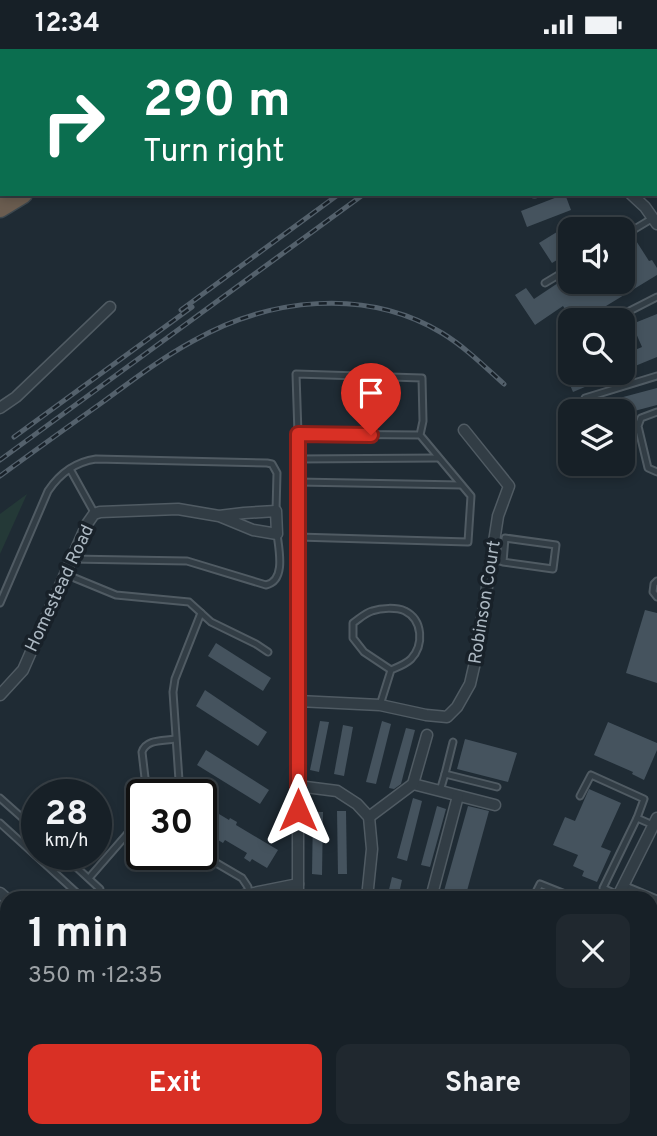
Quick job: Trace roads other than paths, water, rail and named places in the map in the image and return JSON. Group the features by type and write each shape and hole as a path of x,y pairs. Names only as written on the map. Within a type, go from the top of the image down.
{"highway":[{"path":"0,208 20,196"}],"street":[{"path":"633,196 655,221"},
{"path":"0,408 16,397 110,307"},
{"name":"Robinson Court","path":"298,701 380,705 447,717 457,707 470,684 498,516 509,486 464,430"},
{"path":"298,434 298,891"},
{"name":"Homestead Road","path":"0,695 23,670 87,524 96,514 178,509 219,516 253,530 277,534"},
{"path":"276,511 277,534"},
{"name":"Homestead Road","path":"219,516 276,511"},
{"path":"369,817 413,785 427,735"},
{"path":"413,785 495,805"},
{"path":"298,786 337,791 357,804 369,817 372,849 368,891"},
{"path":"433,891 458,796"},
{"path":"621,891 655,822"},
{"path":"283,891 298,884"}],"lane":[{"path":"635,230 655,221"},
{"path":"545,283 558,275"},
{"path":"635,308 657,297"},
{"path":"296,374 422,378 423,421 420,435 298,434 296,374"},
{"path":"585,398 657,376"},
{"path":"657,412 641,418 638,426 648,468 657,472"},
{"path":"298,537 468,542 471,496 420,435"},
{"path":"298,459 438,458"},
{"path":"0,603 48,491 60,476 84,461 96,459 272,464 277,473 276,511"},
{"path":"70,469 96,514"},
{"path":"298,482 461,485"},
{"path":"71,559 187,561 265,585 276,579 279,568 277,534"},
{"path":"491,558 503,562 553,569 556,545 505,538 503,562"},
{"path":"65,574 116,595 189,602 211,622 268,652"},
{"path":"657,581 654,583 653,592 657,597"},
{"path":"380,705 391,670 409,660 416,651 420,639 419,627 404,610 389,608 370,611 353,623 352,638 363,652 391,670"},
{"path":"179,779 173,692 175,679 201,613"},
{"path":"145,779 143,747 154,742 175,739"},
{"path":"440,791 453,742"},
{"path":"445,774 497,787"},
{"path":"580,796 591,775 644,799 603,888 613,891"},
{"path":"0,798 21,817"},
{"path":"637,818 655,822"},
{"path":"0,823 75,891"},
{"path":"89,878 126,835"},
{"path":"217,863 242,878 249,891"},
{"path":"80,870 100,891"},
{"path":"536,891 540,884 558,891"}],"railway":[{"path":"181,310 336,196"},
{"path":"0,460 361,196"},
{"path":"0,476 181,348 222,326 285,307 350,304 413,318 450,338 504,384"},
{"path":"14,437 192,307"}]}
